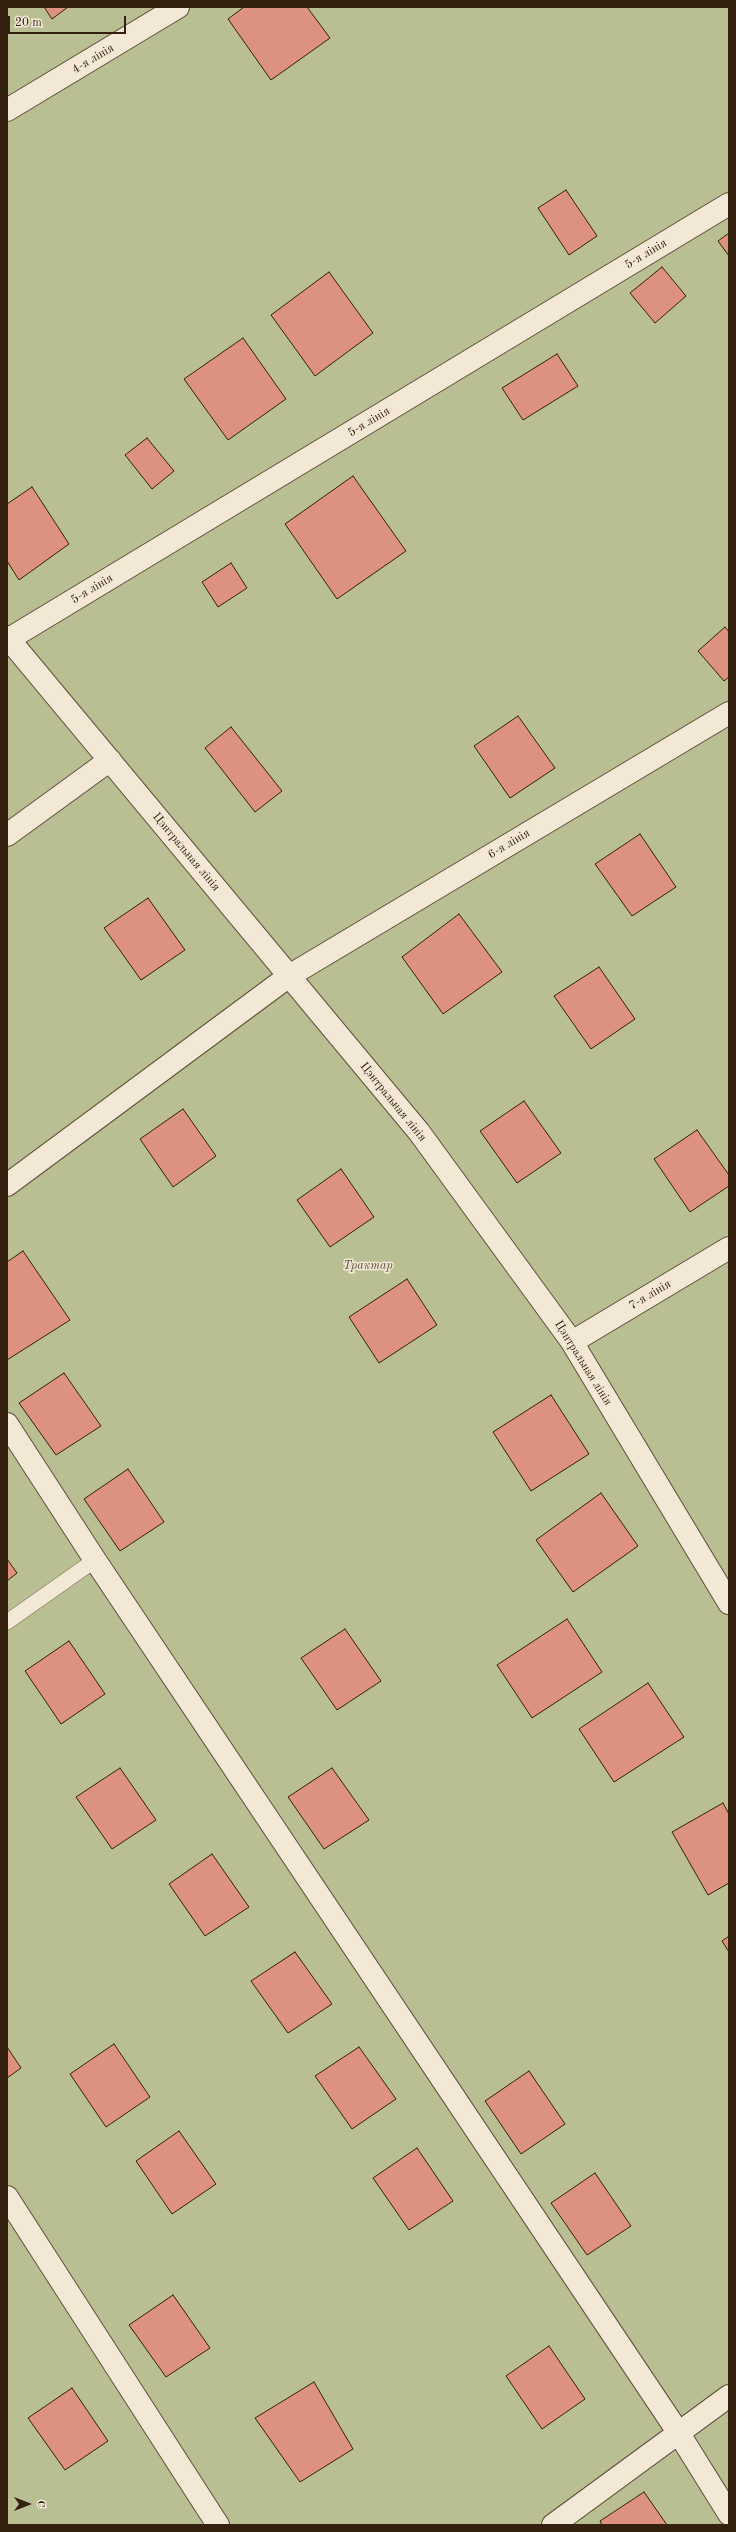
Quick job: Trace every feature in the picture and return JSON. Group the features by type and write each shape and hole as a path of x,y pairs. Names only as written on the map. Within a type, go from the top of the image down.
{"street":[{"name":"4-я лінія","path":"7,110 178,7"},
{"name":"5-я лінія","path":"8,638 729,204"},
{"name":"Цэнтральная лінія","path":"8,638 419,1132 572,1342 729,1603"},
{"name":"6-я лінія","path":"7,1185 289,976 729,713"},
{"path":"7,835 110,760"},
{"name":"7-я лінія","path":"572,1342 729,1248"},
{"path":"7,1424 95,1560 678,2432 729,2514"},
{"path":"7,2197 218,2525"},
{"path":"553,2525 729,2396"}],"lane":[{"path":"7,1622 95,1560"}],"green space":[{"name":"Трактар","path":"7,7 729,7 729,2525 7,2525"}],"building":[{"path":"44,7 68,7 52,19"},
{"path":"244,7 307,7 330,38 271,80 228,19"},
{"path":"566,190 597,236 569,255 538,208"},
{"path":"729,233 729,256 718,241"},
{"path":"662,267 686,296 655,323 630,293"},
{"path":"329,272 373,333 315,376 271,315"},
{"path":"243,338 286,399 228,440 184,379"},
{"path":"557,354 578,386 523,420 502,388"},
{"path":"147,438 174,471 152,489 125,455"},
{"path":"353,476 406,551 337,599 285,524"},
{"path":"32,487 69,544 19,580 7,561 7,504"},
{"path":"231,563 247,588 218,607 202,582"},
{"path":"725,627 729,632 729,677 724,681 698,651"},
{"path":"518,716 555,768 510,798 474,746"},
{"path":"231,727 282,791 255,812 205,748"},
{"path":"640,834 676,887 632,916 595,864"},
{"path":"148,898 185,950 141,980 104,928"},
{"path":"459,914 502,972 443,1014 402,957"},
{"path":"599,967 635,1019 591,1049 554,996"},
{"path":"524,1101 561,1153 517,1183 480,1131"},
{"path":"183,1109 216,1156 173,1187 140,1139"},
{"path":"697,1130 729,1175 729,1186 690,1212 654,1159"},
{"path":"341,1169 374,1217 330,1247 297,1200"},
{"path":"23,1251 70,1320 7,1360 7,1262"},
{"path":"407,1279 437,1325 379,1363 349,1317"},
{"path":"64,1373 101,1426 56,1455 19,1403"},
{"path":"551,1395 589,1454 531,1491 493,1432"},
{"path":"128,1469 164,1522 120,1551 84,1499"},
{"path":"601,1493 638,1546 573,1592 536,1540"},
{"path":"7,1559 17,1573 7,1581"},
{"path":"567,1619 602,1672 532,1718 497,1665"},
{"path":"345,1629 381,1681 337,1710 301,1658"},
{"path":"69,1641 105,1694 61,1724 25,1671"},
{"path":"648,1683 684,1737 614,1782 579,1729"},
{"path":"120,1768 156,1820 112,1849 76,1797"},
{"path":"332,1768 369,1820 324,1849 288,1797"},
{"path":"723,1803 729,1814 729,1883 708,1895 672,1832"},
{"path":"212,1854 249,1907 205,1936 169,1884"},
{"path":"729,1936 729,1952 722,1941"},
{"path":"295,1952 332,2004 288,2033 251,1981"},
{"path":"114,2044 150,2097 106,2127 70,2074"},
{"path":"7,2047 21,2068 7,2078"},
{"path":"359,2047 396,2099 352,2129 315,2076"},
{"path":"529,2071 565,2124 521,2154 485,2101"},
{"path":"179,2131 216,2184 172,2214 136,2161"},
{"path":"417,2148 453,2201 409,2230 373,2178"},
{"path":"595,2173 631,2226 587,2255 551,2203"},
{"path":"173,2295 210,2348 166,2377 129,2325"},
{"path":"549,2346 585,2399 542,2429 506,2376"},
{"path":"314,2382 353,2449 300,2482 255,2418"},
{"path":"72,2388 108,2441 65,2470 28,2418"},
{"path":"644,2492 667,2525 602,2525 600,2521"}]}
